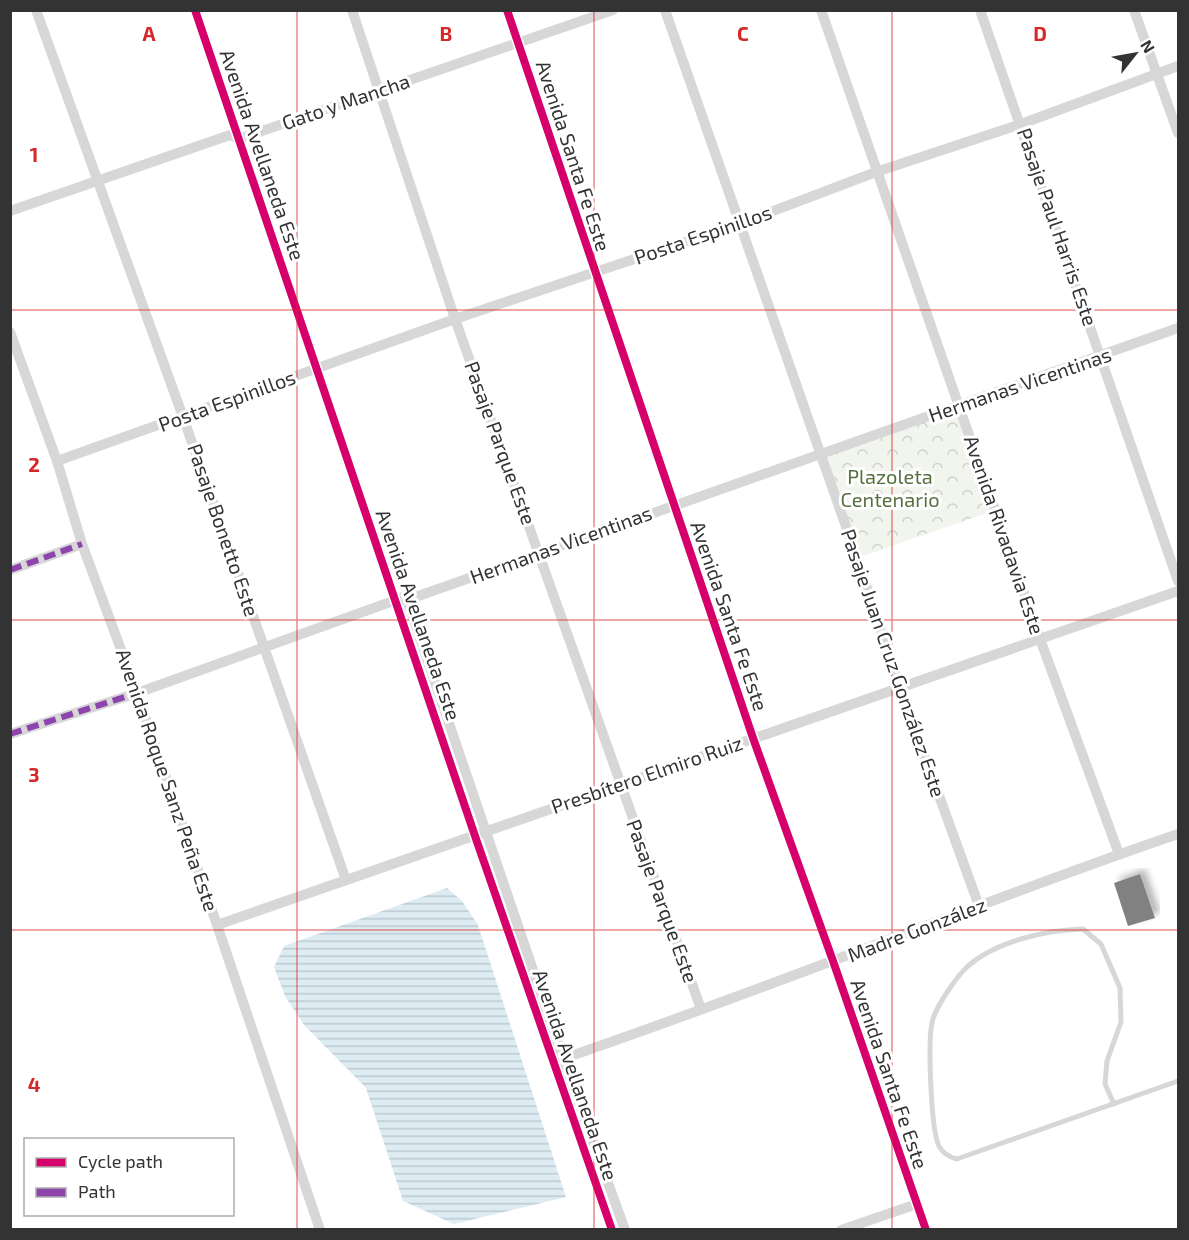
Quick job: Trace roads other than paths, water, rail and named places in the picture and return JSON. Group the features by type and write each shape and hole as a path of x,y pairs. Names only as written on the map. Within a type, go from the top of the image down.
{"street":[{"name":"Pasaje Bonetto Este","path":"36,10 183,417 346,880"},
{"name":"Avenida Avellaneda Este","path":"195,10 390,584 402,600 487,832 612,1230"},
{"name":"Pasaje Parque Este","path":"352,10 455,319 701,1009"},
{"name":"Avenida Santa Fe Este","path":"507,10 753,738 926,1230"},
{"name":"Gato y Mancha","path":"10,211 230,135 239,139 613,10"},
{"name":"Pasaje Juan Cruz González Este","path":"665,10 819,455 857,558 900,688 980,906"},
{"name":"Avenida Rivadavia Este","path":"820,10 1040,639 1119,854"},
{"name":"Pasaje Paul Harris Este","path":"980,10 1179,581"},
{"path":"1134,10 1179,133"},
{"name":"Posta Espinillos","path":"57,461 455,319 739,224 876,172 1021,124 1179,66"},
{"name":"Hermanas Vicentinas","path":"10,734 137,693 1179,328"},
{"name":"Avenida Roque Sanz Peña Este","path":"10,332 57,461 82,543 218,925 320,1230"},
{"path":"10,570 82,543"},
{"name":"Presbítero Elmiro Ruiz","path":"218,925 1179,591"},
{"name":"Avenida Avellaneda Este","path":"402,600 475,836 558,1060 625,1230"},
{"name":"Madre González","path":"558,1060 1179,834"},
{"path":"841,1230 917,1204"}],"lane":[{"path":"1114,1104 1105,1084 1107,1060 1121,1022 1120,988 1101,944 1083,930 1063,930 1004,944 968,966 940,1003 932,1021 929,1049 938,1145 947,1156 957,1159 1114,1104 1179,1081"}],"park label":[{"name":"Plazoleta Centenario","path":"890,488"}]}
